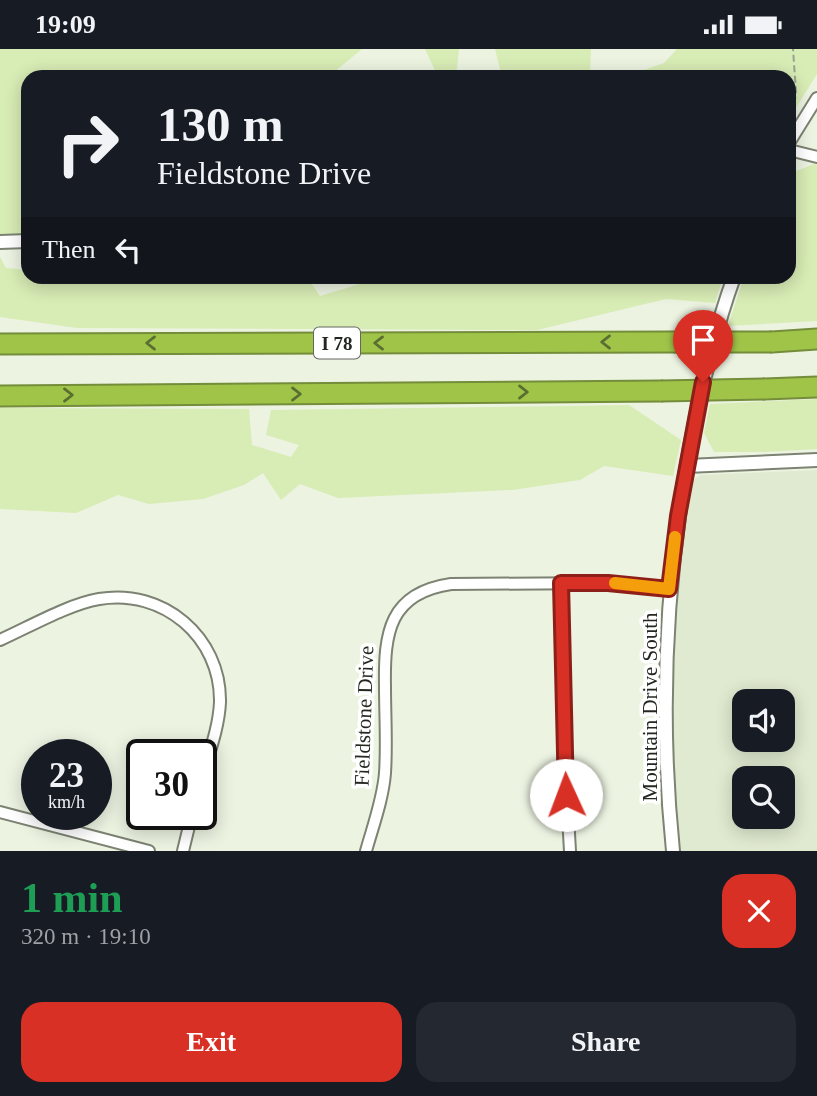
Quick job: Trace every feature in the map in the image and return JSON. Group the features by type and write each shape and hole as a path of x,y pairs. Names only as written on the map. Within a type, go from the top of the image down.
{"highway":[{"name":"I 78","path":"0,344 674,342 817,339"},
{"path":"0,395 765,390 817,387"}],"street":[{"path":"796,131 817,98"},
{"path":"796,152 817,157"},
{"path":"0,242 21,241"},
{"name":"Mountain Drive South","path":"673,851 666,754 665,688 669,589 678,516 703,382 732,284"},
{"path":"687,466 817,460"},
{"name":"Fieldstone Drive","path":"366,851 384,775 384,653 393,620 413,598 436,586 460,583 608,583 669,589"},
{"path":"561,583 564,746 570,851"},
{"path":"0,640 96,599 140,599 175,614 195,632 208,651 219,688 218,717 212,739"},
{"path":"0,812 149,851"},
{"path":"183,851 188,830"}],"path":[{"path":"793,49 794,70"},
{"path":"796,119 800,124"}],"shaded area":[{"path":"817,470 817,851 681,851 675,788 672,667 683,525 690,483 700,475"}],"green space":[{"path":"0,49 362,49 336,70 21,70 21,235 0,235"},
{"path":"425,49 459,49 457,70 435,70"},
{"path":"495,49 591,49 590,70 500,70"},
{"path":"677,49 817,49 817,74 796,108 796,70 644,70 664,63"},
{"path":"817,165 817,321 728,326 742,284 796,284 796,171"},
{"path":"0,257 6,268 21,269 21,284 312,284 320,296 360,284 721,284 715,303 666,299 537,330 77,328 0,317"},
{"path":"817,399 817,449 714,452 704,433 710,404"},
{"path":"629,405 681,440 673,476 604,466 580,480 512,490 338,498 300,484 281,500 263,473 244,485 203,499 149,504 118,495 76,513 0,509 0,408 249,409 252,445 291,457 299,445 266,435 271,410"}],"slow traffic":[{"path":"615,583 669,589 675,537"}],"route":[{"path":"566,795 561,583 608,583 669,589 682,489 703,382"}]}
